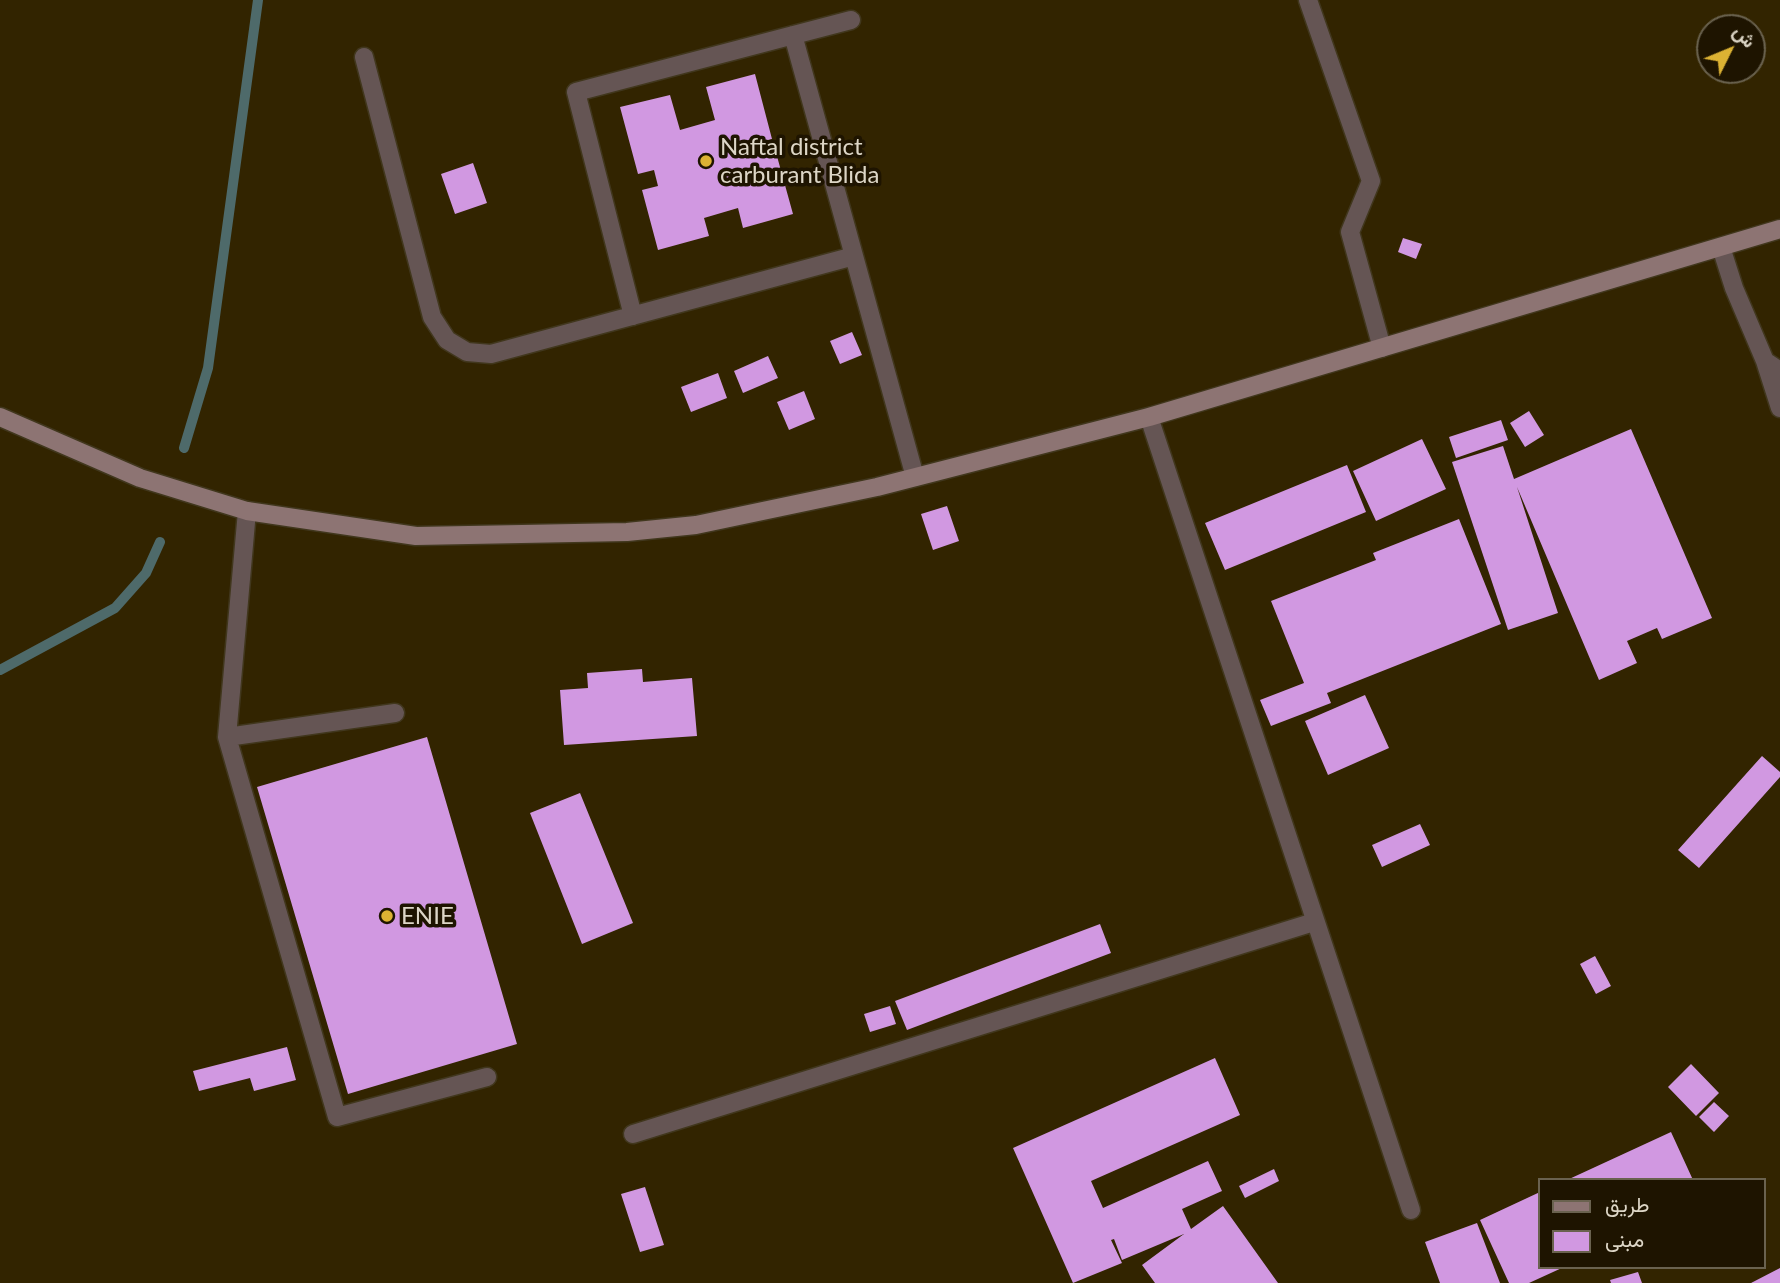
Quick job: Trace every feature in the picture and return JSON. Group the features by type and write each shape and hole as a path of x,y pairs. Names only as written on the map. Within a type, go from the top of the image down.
{"street":[{"path":"1308,0 1371,181 1350,232 1381,348"},
{"path":"633,316 576,92 850,20"},
{"path":"793,35 915,477"},
{"path":"364,57 432,317 447,340 467,352 491,354 853,256"},
{"path":"0,417 140,478 247,511 416,536 626,532 696,525 915,477 1149,417 1780,229"},
{"path":"1721,247 1734,288 1772,366 1780,408"},
{"path":"1149,417 1411,1210"},
{"path":"247,511 227,737 337,1118 486,1077"},
{"path":"227,737 395,713"},
{"path":"633,1134 1314,922"}],"shaded area":[{"path":"0,0 1780,0 1780,1283 0,1283"}],"building":[{"name":"Naftal district carburant Blida","path":"755,74 772,139 760,142 762,152 775,149 793,214 743,228 738,208 704,218 709,236 658,250 642,190 658,186 654,170 638,174 620,107 670,95 680,130 715,120 706,87"},
{"path":"473,163 487,203 455,214 441,174"},
{"path":"1403,238 1422,244 1416,259 1398,252"},
{"path":"852,332 862,355 840,364 830,341"},
{"path":"768,356 778,378 743,393 734,371"},
{"path":"718,373 727,398 691,412 681,387"},
{"path":"804,391 815,419 789,430 777,402"},
{"path":"1529,411 1544,435 1525,447 1510,423"},
{"path":"1501,420 1508,440 1456,458 1449,437"},
{"path":"1631,429 1712,618 1662,639 1657,628 1627,641 1637,663 1599,680 1517,487 1558,613 1508,630 1452,462 1503,446 1514,479"},
{"path":"1422,439 1446,489 1376,521 1353,471"},
{"path":"1347,465 1366,512 1225,570 1205,523"},
{"path":"947,506 959,541 933,550 921,514"},
{"path":"1459,519 1501,624 1327,693 1331,703 1271,726 1260,700 1304,683 1271,601 1376,560 1373,553"},
{"path":"642,669 643,682 692,678 697,736 564,745 560,690 588,688 587,673"},
{"path":"1365,695 1389,748 1328,775 1305,721"},
{"name":"ENIE","path":"427,737 517,1044 348,1094 257,787"},
{"path":"1762,756 1780,772 1780,777 1699,868 1678,850"},
{"path":"580,793 633,923 582,944 530,813"},
{"path":"1420,824 1430,845 1382,867 1372,845"},
{"path":"1100,924 1111,953 907,1030 895,1001"},
{"path":"1595,956 1611,986 1596,994 1580,964"},
{"path":"890,1006 896,1024 870,1032 864,1014"},
{"path":"287,1047 296,1080 254,1091 250,1078 199,1091 193,1071"},
{"path":"1215,1058 1240,1115 1091,1181 1103,1208 1208,1161 1222,1191 1182,1209 1191,1229 1223,1206 1278,1283 1155,1283 1142,1265 1184,1234 1122,1260 1114,1239 1111,1240 1122,1263 1073,1283 1013,1148"},
{"path":"1691,1064 1719,1093 1696,1116 1668,1087"},
{"path":"1714,1102 1729,1116 1714,1132 1699,1117"},
{"path":"1671,1132 1692,1178 1571,1178"},
{"path":"1274,1169 1279,1181 1245,1198 1239,1186"},
{"path":"645,1187 664,1245 640,1252 621,1194"},
{"path":"1538,1193 1538,1269 1560,1269 1529,1283 1509,1283 1480,1220"},
{"path":"1477,1223 1500,1283 1440,1283 1425,1242"},
{"path":"1780,1268 1780,1283 1751,1283"},
{"path":"1638,1272 1642,1283 1611,1283 1610,1280"}],"waterway":[{"path":"184,448 208,368 258,0"},
{"path":"0,670 115,608 146,573 160,542"}],"place":[{"name":"Naftal district carburant Blida","path":"706,161"},
{"name":"ENIE","path":"387,916"}]}
